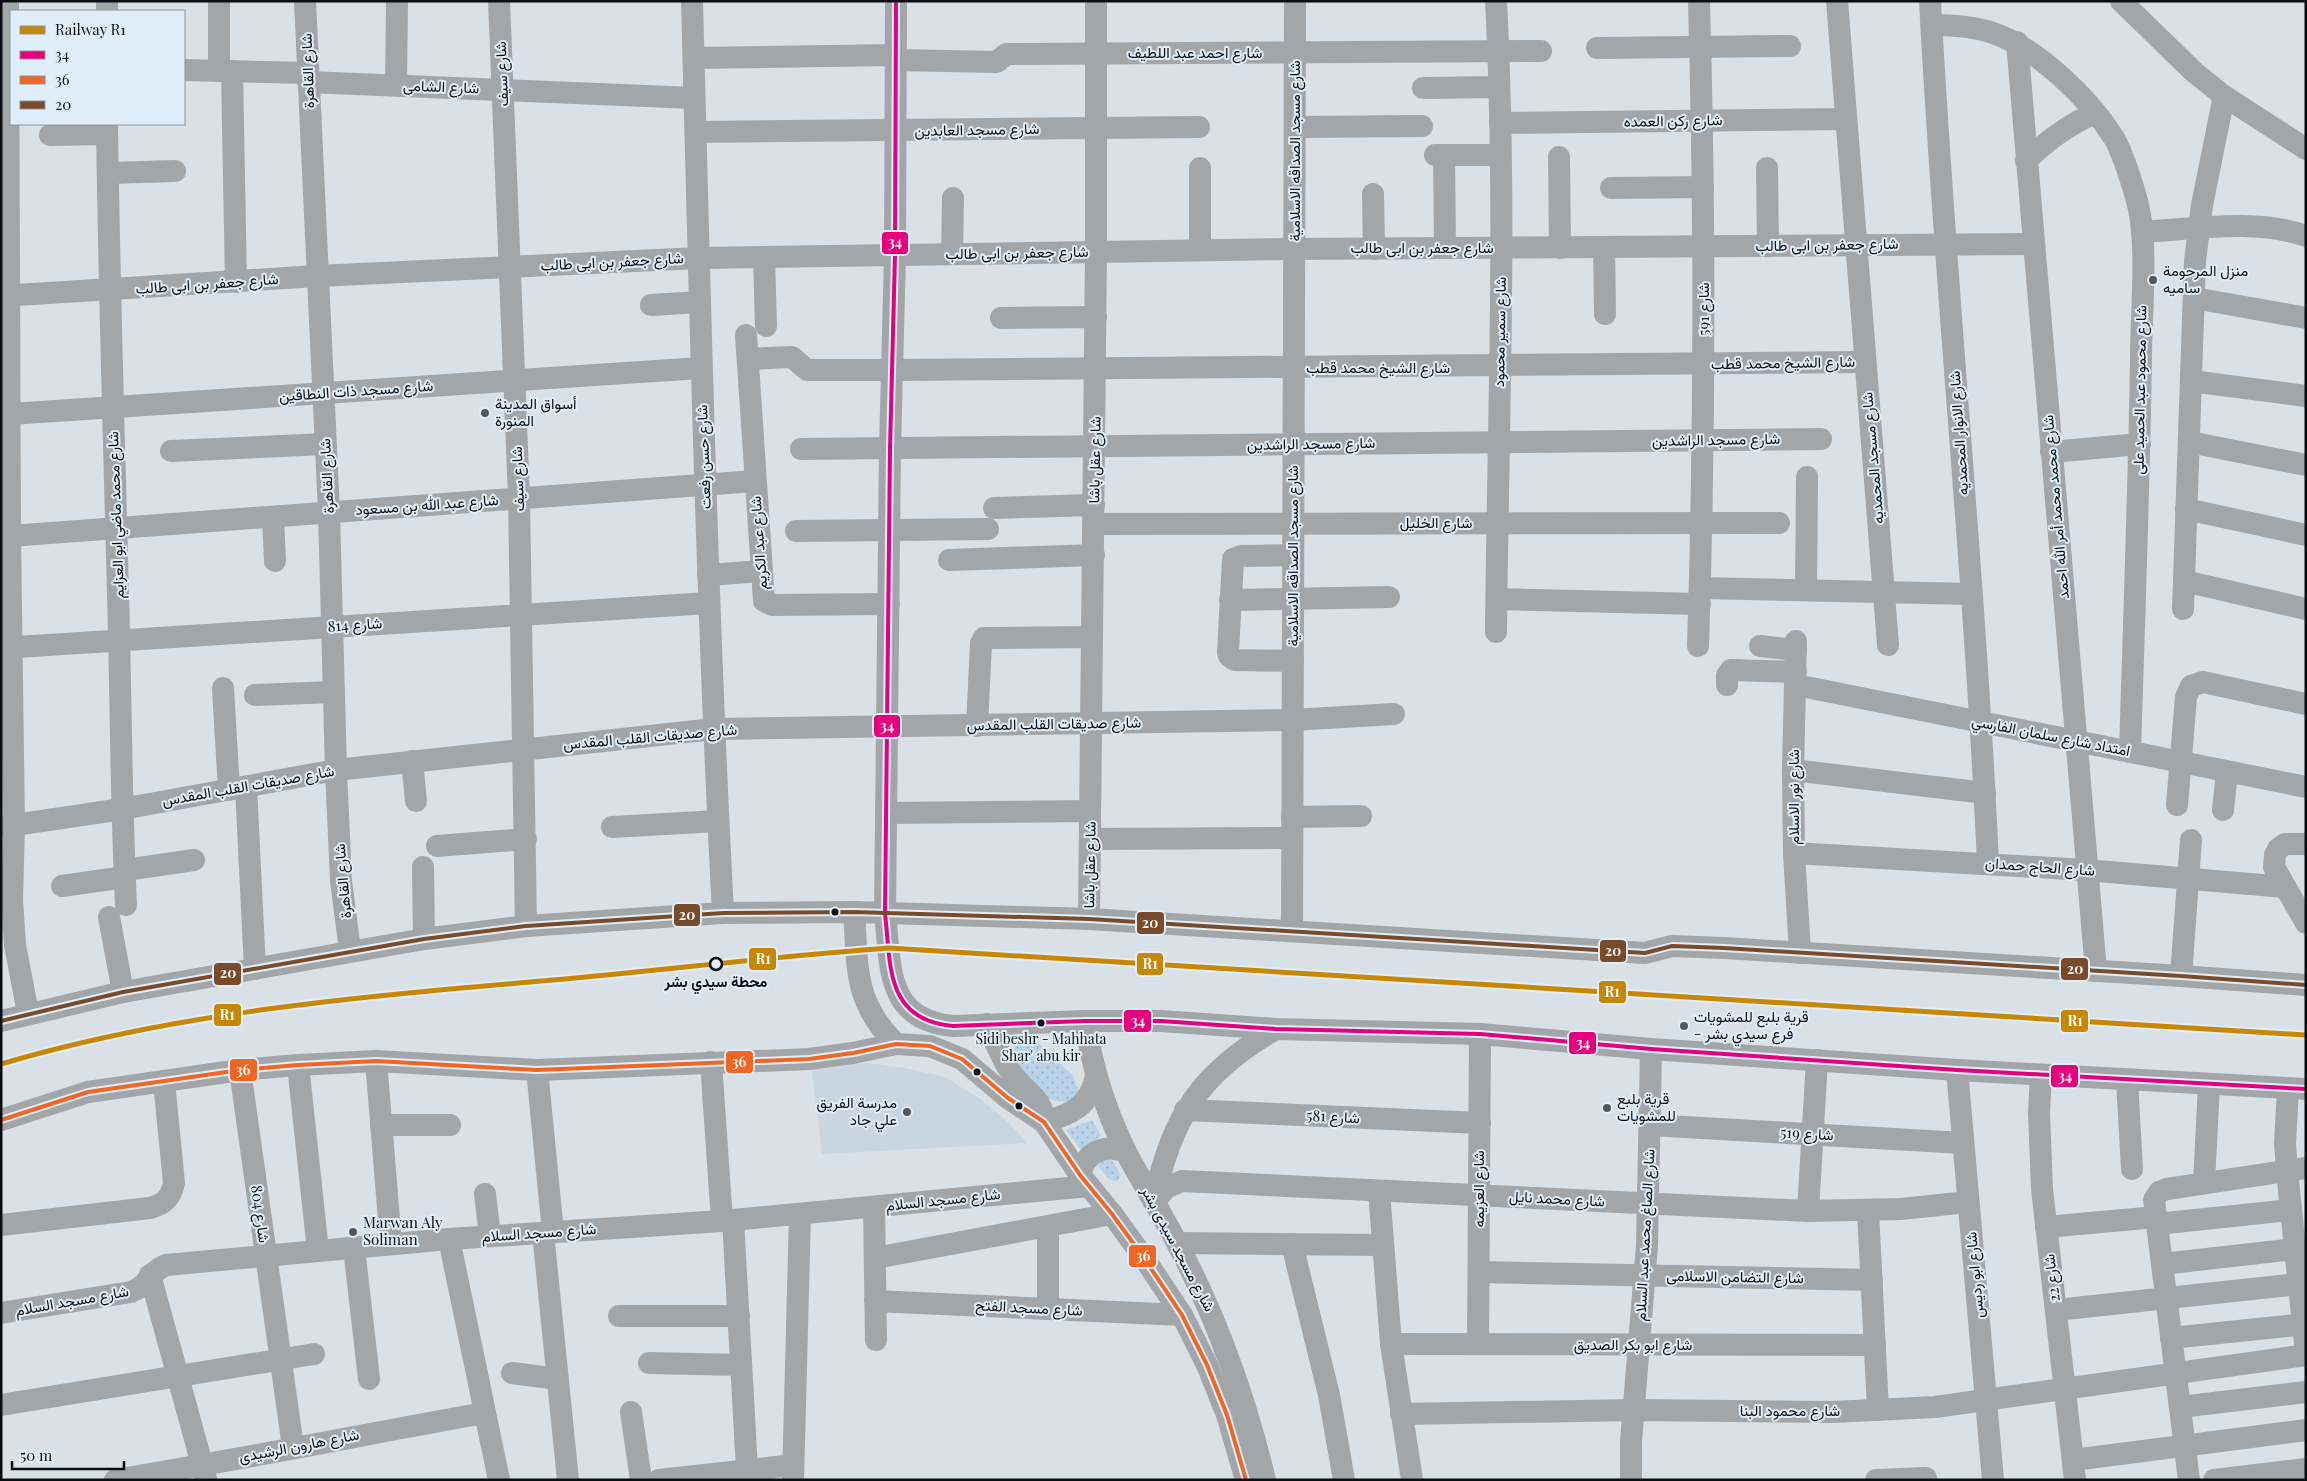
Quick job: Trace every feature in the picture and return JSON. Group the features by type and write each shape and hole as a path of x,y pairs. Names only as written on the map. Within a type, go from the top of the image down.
{"street":[{"path":"8,1 5,150 5,296 10,414 10,536 6,647 7,875 14,937 28,1014"},
{"path":"219,1 225,71 236,282"},
{"name":"شارع القاهرة","path":"304,1 329,512 341,881 350,950"},
{"path":"396,85 397,1"},
{"name":"شارع سيف","path":"499,1 519,498 525,749 526,926"},
{"name":"شارع حسن رفعت","path":"692,1 708,575 723,912"},
{"path":"896,1 895,255 890,448 885,913 892,977 901,1001 912,1012 924,1020 938,1024 1161,1021 1276,1029 1480,1034 1651,1049 1956,1070 2297,1089 2285,1134 2296,1169 2291,1210 2306,1354"},
{"name":"شارع عقل باشا","path":"1089,919 1096,317 1096,1"},
{"name":"شارع مسجد الصداقه الاسلامية","path":"1292,931 1295,1"},
{"name":"شارع سمير محمود","path":"1496,1 1500,124 1501,248 1496,632"},
{"name":"شارع 591","path":"1698,646 1704,364 1704,246 1699,1"},
{"name":"شارع مسجد المحمديه","path":"1837,1 1864,362 1888,645"},
{"name":"شارع الانوار المحمديه","path":"1930,1 1945,244 1982,723 1988,864"},
{"path":"2121,1 2194,72 2224,96 2306,149"},
{"name":"شارع محمود عبد الحميد على","path":"1932,25 1961,26 1990,31 2017,42 2041,58 2095,113 2115,139 2137,199 2142,232 2140,444 2130,752"},
{"name":"شارع محمد محمد أمر الله احمد","path":"2017,42 2096,971"},
{"path":"1597,48 1790,46"},
{"name":"شارع احمد عبد اللطيف","path":"694,58 895,58 997,62 1006,54 1541,51"},
{"name":"شارع الشامى","path":"185,70 225,71 396,85 694,98"},
{"path":"1424,88 1499,87"},
{"path":"2183,609 2198,229 2224,96"},
{"path":"2026,161 2046,141 2062,130 2095,113"},
{"name":"شارع ركن العمده","path":"1500,124 1846,119"},
{"path":"1295,127 1422,126"},
{"name":"شارع مسجد العابدين","path":"696,132 1200,127"},
{"path":"50,135 107,129"},
{"name":"شارع محمد ماضي ابو العزايم","path":"107,129 109,290 125,874 118,911 123,992"},
{"path":"1445,248 1439,155 1500,155"},
{"path":"1559,157 1560,248"},
{"path":"1200,168 1200,250"},
{"path":"1767,168 1768,246"},
{"path":"108,173 175,171"},
{"path":"1611,188 1703,187"},
{"path":"1373,194 1374,249"},
{"path":"952,254 953,198"},
{"path":"2142,232 2262,226 2290,230 2306,236"},
{"name":"شارع جعفر بن ابى طالب","path":"5,296 317,276 699,258 1294,249 2033,244"},
{"path":"1604,247 1605,314"},
{"name":"شارع عبد الكريم","path":"764,257 756,331 748,359 762,597 767,604 889,604"},
{"path":"2194,298 2306,318"},
{"path":"651,305 700,302"},
{"path":"1001,318 1096,317"},
{"path":"748,359 792,356 807,370 892,370"},
{"name":"شارع الشيخ محمد قطب","path":"892,370 1500,367 1864,362"},
{"name":"شارع مسجد ذات النطاقين","path":"10,414 702,368"},
{"path":"2191,381 2306,396"},
{"name":"شارع مسجد الراشدين","path":"800,449 1821,439"},
{"path":"2189,442 2306,465"},
{"path":"171,451 325,444"},
{"path":"2052,452 2140,444"},
{"path":"1806,590 1807,477"},
{"name":"شارع عبد الله بن مسعود","path":"10,536 755,481"},
{"path":"2186,509 2306,535"},
{"name":"شارع الخليل","path":"796,531 890,530 991,518 1094,514 1293,523 1779,523"},
{"path":"273,517 275,561"},
{"path":"949,560 1094,555"},
{"path":"1293,555 1236,556 1232,563 1228,652 1231,659 1293,661"},
{"path":"708,575 761,571"},
{"path":"2184,580 2306,609"},
{"path":"1497,599 1700,596 1806,590 1971,594"},
{"path":"1230,600 1389,598"},
{"name":"شارع 814","path":"6,647 709,603"},
{"path":"977,726 981,643 984,638 1092,637"},
{"name":"شارع نور الاسلام","path":"1760,646 1796,645 1793,770 1794,853 1800,953"},
{"name":"امتداد شارع سلمان الفارسي","path":"1727,685 1727,675 1731,670 1796,679 1982,723 2306,787"},
{"path":"2177,805 2186,697 2189,689 2195,684 2203,682 2306,704"},
{"path":"223,688 238,788 255,969"},
{"path":"255,695 334,692"},
{"name":"شارع صديقات القلب المقدس","path":"7,826 122,809 336,770 714,729 1292,720 1394,714"},
{"path":"412,761 416,800"},
{"path":"1793,770 1985,793"},
{"path":"2224,810 2227,772"},
{"path":"887,813 1090,811"},
{"path":"1090,839 1292,827 1361,816"},
{"path":"612,827 718,821"},
{"path":"437,846 526,839"},
{"path":"2181,976 2191,840"},
{"path":"2306,844 2286,844 2278,849 2275,854 2274,867 2306,923"},
{"name":"شارع الحاج حمدان","path":"1794,853 2086,870 2286,887"},
{"path":"62,886 194,860"},
{"path":"423,867 424,939"},
{"path":"1,1021 123,992 350,950 526,926 723,912 854,912 1089,919 1645,953 1672,946 2306,985"},
{"path":"854,912 858,980 872,1015 896,1044"},
{"name":"شارع مسجد سيدى بشر","path":"1085,1021 1096,1076 1126,1152 1178,1243 1212,1312 1239,1385 1265,1480"},
{"path":"987,1024 1013,1075 1039,1101 1044,1122 1065,1117 1078,1109 1088,1097 1096,1076"},
{"path":"1154,1202 1165,1154 1186,1110 1204,1085 1225,1063 1249,1044 1276,1029"},
{"name":"شارع العزيمه","path":"1478,1344 1480,1034"},
{"name":"شارع مسجد سيدى بشر","path":"1,1120 88,1092 240,1070 298,1065 376,1061 537,1070 823,1058 896,1044 930,1046 962,1059 1008,1098 1044,1122 1084,1181 1112,1214 1182,1315 1207,1365 1227,1415 1246,1480"},
{"name":"شارع الصاغ محمد عبد السلام","path":"1631,1480 1634,1410 1649,1204 1651,1049"},
{"path":"1808,1211 1817,1060"},
{"path":"376,1061 391,1244"},
{"path":"710,1062 739,1316 747,1469"},
{"path":"298,1065 318,1251"},
{"name":"شارع 804","path":"240,1070 293,1447"},
{"path":"537,1070 558,1379 568,1480"},
{"name":"شارع ابو رديس","path":"1956,1070 1993,1480"},
{"name":"شارع 22","path":"2041,1075 2039,1151 2074,1470"},
{"path":"2128,1080 2132,1169"},
{"path":"1,1225 150,1208 160,1206 167,1200 174,1183 164,1082"},
{"path":"2204,1183 2209,1085"},
{"name":"شارع 581","path":"1186,1110 1480,1123"},
{"path":"381,1125 450,1124"},
{"name":"شارع 519","path":"1650,1126 1963,1143"},
{"path":"1084,1181 1082,1166 1096,1151 1112,1148 1126,1152"},
{"path":"2189,1480 2156,1214 2163,1190 2296,1169"},
{"name":"شارع مسجد السلام","path":"1,1313 132,1292 146,1284 150,1275 156,1269 166,1266 449,1239 800,1214 874,1207 1084,1181"},
{"name":"شارع محمد نايل","path":"1154,1202 1166,1188 1182,1181 1808,1211 1868,1211 1968,1202"},
{"path":"1378,1191 1391,1344 1412,1480"},
{"path":"485,1194 490,1236"},
{"path":"874,1207 876,1340"},
{"path":"2046,1227 2156,1214 2291,1210"},
{"path":"1868,1211 1878,1410"},
{"path":"659,1480 747,1469 793,1472 800,1214"},
{"path":"875,1258 1112,1214"},
{"path":"1048,1227 1048,1309"},
{"path":"449,1239 498,1480"},
{"path":"1178,1243 1382,1245"},
{"path":"1292,1244 1329,1395 1344,1480"},
{"path":"354,1248 369,1379"},
{"path":"2162,1264 2295,1249"},
{"name":"شارع التضامن الاسلامى","path":"1479,1272 1872,1280"},
{"path":"150,1275 204,1473"},
{"path":"2056,1310 2299,1284"},
{"name":"شارع مسجد الفتح","path":"875,1302 1182,1315"},
{"path":"619,1316 739,1316"},
{"path":"2171,1338 2304,1324"},
{"name":"شارع ابو بكر الصديق","path":"1391,1344 1875,1345"},
{"path":"1,1405 314,1354"},
{"name":"شارع محمود البنا","path":"1401,1414 1634,1410 1878,1410 1935,1407 2306,1354"},
{"path":"649,1363 741,1365"},
{"path":"512,1373 558,1379"},
{"path":"2180,1407 2306,1392"},
{"path":"631,1412 641,1480"},
{"name":"شارع هارون الرشيدى","path":"114,1480 204,1473 293,1447 484,1413"},
{"path":"2074,1470 2185,1446 2306,1430"},
{"path":"2214,1480 2306,1469"},
{"path":"1876,1480 1926,1478"}],"shaded area":[{"path":"1025,1040 1038,1042 1073,1076 1078,1089 1076,1099 1063,1102 1056,1101 1036,1093 1026,1084 1010,1055 1016,1044"},
{"name":"مدرسة الفريق علي جاد","path":"867,1063 904,1068 945,1077 983,1101 1010,1124 1027,1143 822,1154 812,1070"},
{"path":"1092,1120 1101,1136 1081,1150 1066,1130"},
{"path":"1108,1154 1121,1175 1117,1181 1110,1180 1094,1161"}],"rail line":[{"name":"R1","path":"1,1064 137,1031 275,1008 414,992 889,948 2306,1035"}],"transit line":[{"name":"34","path":"896,1 895,255 890,449 885,913 891,970 896,987 903,1002 915,1013 931,1022 953,1026 1085,1021 1161,1021 1276,1029 1480,1034 1651,1049 1957,1070 2306,1089"},
{"name":"20","path":"1,1021 123,992 424,939 526,926 723,913 854,912 1089,919 1645,953 1672,946 1724,948 2306,985"},
{"name":"36","path":"1,1120 88,1092 240,1070 298,1065 376,1061 537,1070 809,1059 853,1053 896,1044 930,1046 962,1059 1008,1098 1044,1122 1080,1175 1112,1214 1182,1315 1207,1365 1227,1415 1246,1480"}],"place":[{"name":"منزل المرحومة ساميه","path":"2153,280"},
{"name":"أسواق المدينة المنورة","path":"485,413"},
{"name":"محطة سيدي بشر","path":"716,964"},
{"name":"Sidi beshr - Mahhata Shar' abu kir","path":"1041,1023"},
{"name":"قرية بلبع للمشويات - فرع سيدي بشر","path":"1684,1026"},
{"name":"قرية بلبع للمشويات","path":"1607,1108"},
{"name":"مدرسة الفريق علي جاد","path":"907,1112"},
{"name":"Marwan Aly Soliman","path":"353,1232"}]}
